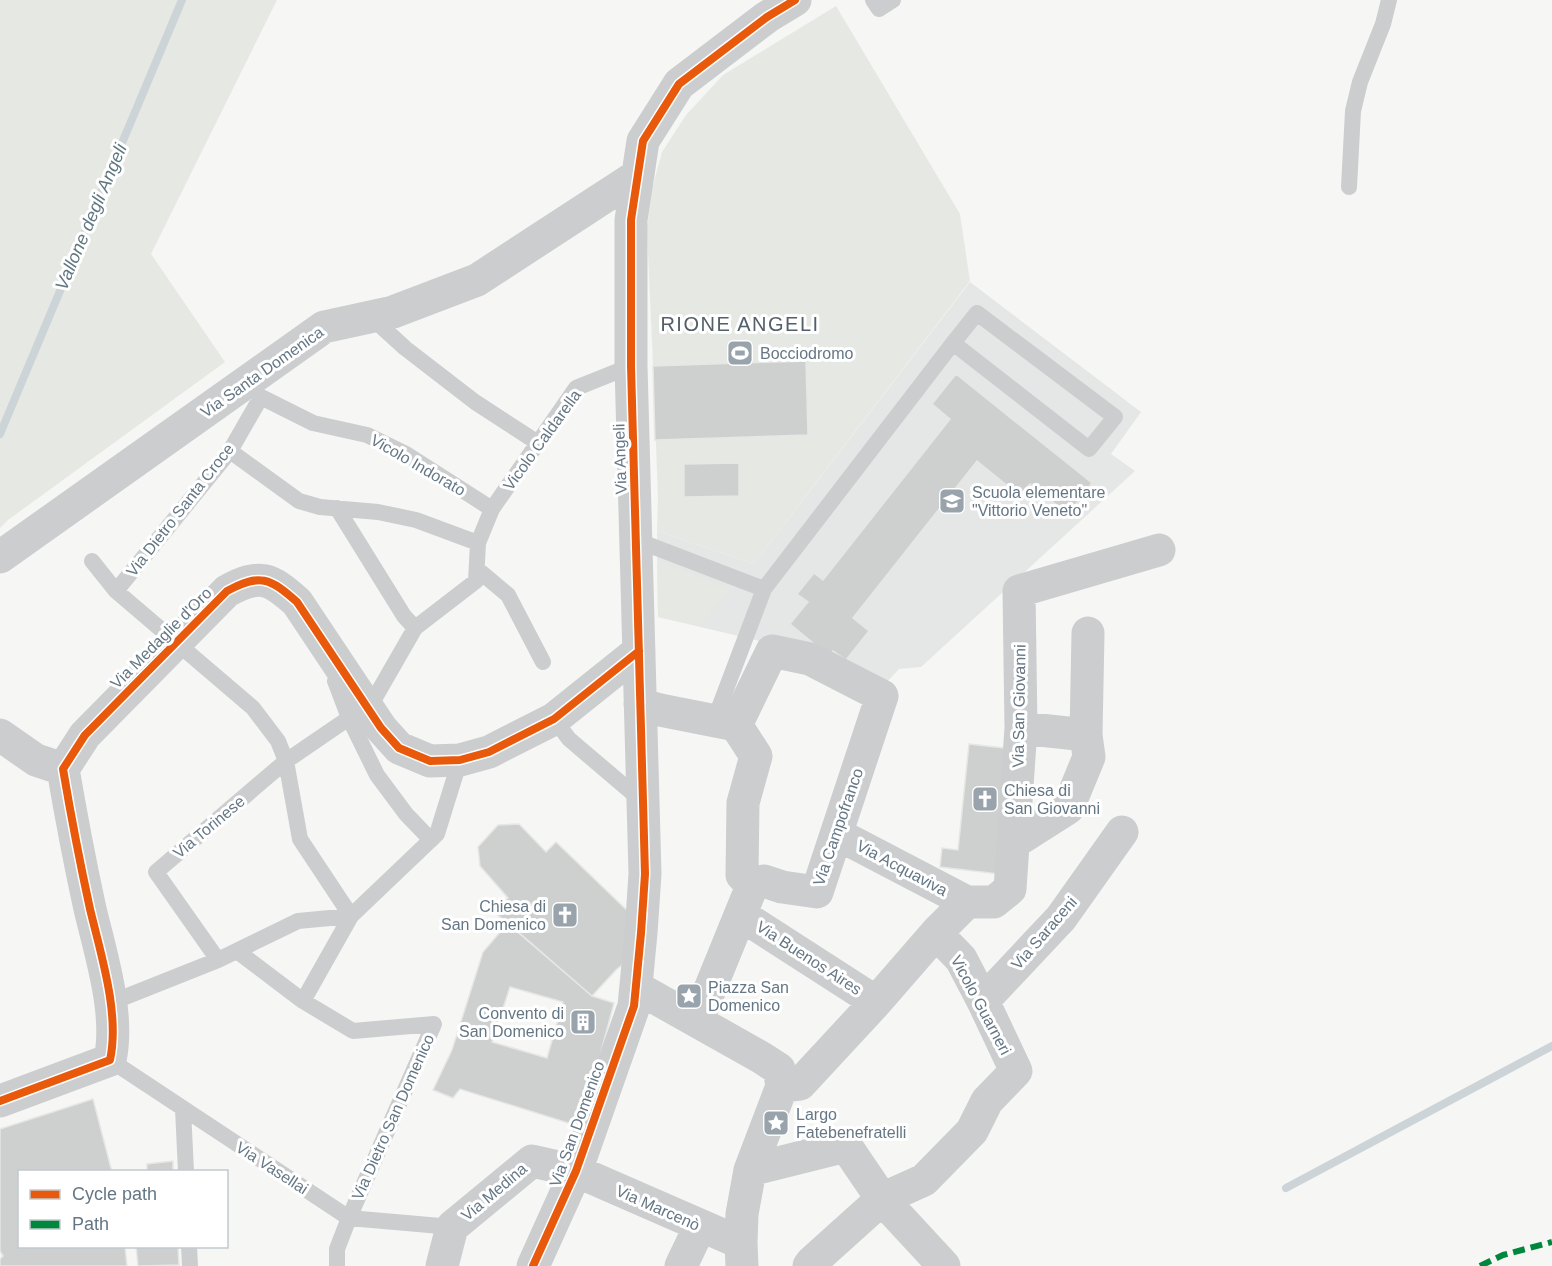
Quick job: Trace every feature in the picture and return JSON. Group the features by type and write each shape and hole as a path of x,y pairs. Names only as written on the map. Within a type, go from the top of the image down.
{"street":[{"name":"Via Angeli","path":"636,987 645,874 631,366 631,220 643,141 679,84 767,17 795,0"},
{"name":"Via Santa Domenica","path":"0,557 252,390 324,327 393,312 477,280 638,175"},
{"name":"Via San Giovanni","path":"968,902 994,902 1010,889 1021,728 1019,591 1159,550"},
{"name":"Via Medaglie d'Oro","path":"63,769 85,735 227,591 244,582 263,580 281,588 297,602 359,713 381,728 399,747 430,761 460,760 489,752 554,719 639,651"},
{"path":"1014,843 1068,808 1089,757 1086,735 1088,633"},
{"name":"Via Campofranco","path":"725,723 772,651 810,659 882,696 817,892 782,887 764,881 747,900"},
{"path":"640,704 725,723 756,756 743,803 742,875 747,900 697,1021"},
{"path":"1021,728 1086,735"},
{"path":"0,735 36,760 63,769 73,832 108,989 113,1027 110,1060 0,1101"},
{"name":"Via Saraceni","path":"983,1001 1062,918 1122,832"},
{"name":"Via Acquaviva","path":"837,834 968,902"},
{"name":"Via Buenos Aires","path":"747,900 876,1002"},
{"path":"741,1254 742,1214 750,1170 791,1085 876,1002 936,933 968,902"},
{"name":"Vicolo Guarneri","path":"882,1199 924,1180 972,1131 987,1101 1016,1071 961,959 936,933"},
{"path":"636,987 762,1058 779,1069 791,1085"},
{"name":"Via San Domenico","path":"533,1266 576,1172 634,1006 636,987"},
{"path":"750,1170 846,1146 882,1199 944,1266"},
{"name":"Via Medina","path":"442,1266 452,1227 532,1161 576,1172"},
{"name":"Via Marcenò","path":"576,1172 700,1226 741,1254"},
{"path":"811,1264 882,1199"},
{"path":"681,1266 700,1226"}],"lane":[{"path":"873,0 879,9 893,0"},
{"path":"1349,187 1353,111 1360,82 1383,24 1389,0"},
{"path":"725,723 764,589 953,343 977,313 1115,417 1089,449 953,343"},
{"path":"370,317 405,348 475,402 538,443"},
{"name":"Vicolo Caldarella","path":"478,543 492,509 576,388 631,366"},
{"name":"Via Dietro Santa Croce","path":"116,591 230,451 252,390"},
{"name":"Vicolo Indorato","path":"252,390 313,423 367,435 406,454 492,509"},
{"path":"230,451 299,501 320,507 378,512 416,520 478,543 476,581 415,628 359,713"},
{"path":"337,508 404,616 415,628"},
{"path":"636,540 764,589"},
{"path":"92,561 116,591 253,708 278,741 286,761 300,839 351,916"},
{"path":"477,568 508,594 543,662"},
{"path":"335,681 359,713 377,775 406,814 431,840"},
{"name":"Via Torinese","path":"218,960 156,872 286,761 359,713"},
{"path":"554,719 569,739 643,802"},
{"path":"237,951 303,1001 351,916 437,834 460,760"},
{"path":"110,1003 218,960 298,921 351,916"},
{"name":"Via Dietro San Domenico","path":"303,1001 353,1031 434,1024 348,1218"},
{"name":"Via Vasellai","path":"110,1060 348,1218 452,1227"},
{"path":"183,1109 186,1170"},
{"path":"337,1266 337,1249 348,1218"},
{"path":"189,1248 190,1266"}],"shaded area":[{"path":"0,0 277,0 151,254 225,362 0,528"},
{"path":"836,6 960,214 970,281 754,564 657,531 658,498 647,229 652,189 662,152 686,115 723,75"},
{"name":"Scuola elementare \"Vittorio Veneto\"","path":"970,282 1141,412 1111,454 1135,471 921,667 899,669 882,687 811,653 658,617 657,531 754,564"},
{"path":"657,562 730,588 700,626 658,617"}],"building":[{"path":"806,361 808,435 655,440 653,366"},
{"path":"956,374 1092,483 1068,514 1030,484 1020,496 977,461 853,618 869,631 846,660 833,651 829,656 790,624 808,602 797,594 814,573 823,580 950,419 932,404"},
{"path":"739,463 739,496 684,497 684,464"},
{"name":"Chiesa di San Giovanni","path":"969,744 1013,749 999,874 940,867 942,848 958,850"},
{"name":"Chiesa di San Domenico","path":"519,824 546,852 556,842 637,920 622,965 592,996 492,910 508,898 480,866 478,847 498,825"},
{"name":"Convento di San Domenico","path":"508,923 592,996 614,1003 581,1127 460,1089 453,1098 433,1090 452,1050 483,952","holes":["510,987 563,1002 547,1058 492,1042"]},
{"path":"93,1099 111,1170 18,1170 18,1248 125,1248 127,1266 0,1266 0,1259 3,1256 0,1251 0,1129"},
{"path":"173,1161 173,1170 147,1170 147,1164"},
{"path":"136,1248 178,1248 179,1265 138,1266"}],"waterway":[{"name":"Vallone degli Angeli","path":"0,434 182,0"},
{"path":"1286,1188 1552,1046"}],"marked path":[{"path":"1480,1266 1503,1255 1552,1242"}],"cycle path":[{"path":"533,1266 576,1171 634,1006 645,874 631,366 631,220 643,141 679,84 767,17 795,0"},
{"path":"0,1101 110,1060 113,1023 108,984 86,892 63,769 85,735 227,591 238,585 257,580 272,583 288,594 297,602 381,728 399,748 430,761 460,760 489,752 554,719 639,651"}],"place":[{"name":"Bocciodromo","path":"740,353"},
{"name":"Scuola elementare \"Vittorio Veneto\"","path":"952,501"},
{"name":"Chiesa di San Giovanni","path":"985,799"},
{"name":"Chiesa di San Domenico","path":"565,915"},
{"name":"Piazza San Domenico","path":"689,996"},
{"name":"Convento di San Domenico","path":"583,1022"},
{"name":"Largo Fatebenefratelli","path":"776,1123"}],"district":[{"name":"RIONE ANGELI","path":"740,324"}]}
